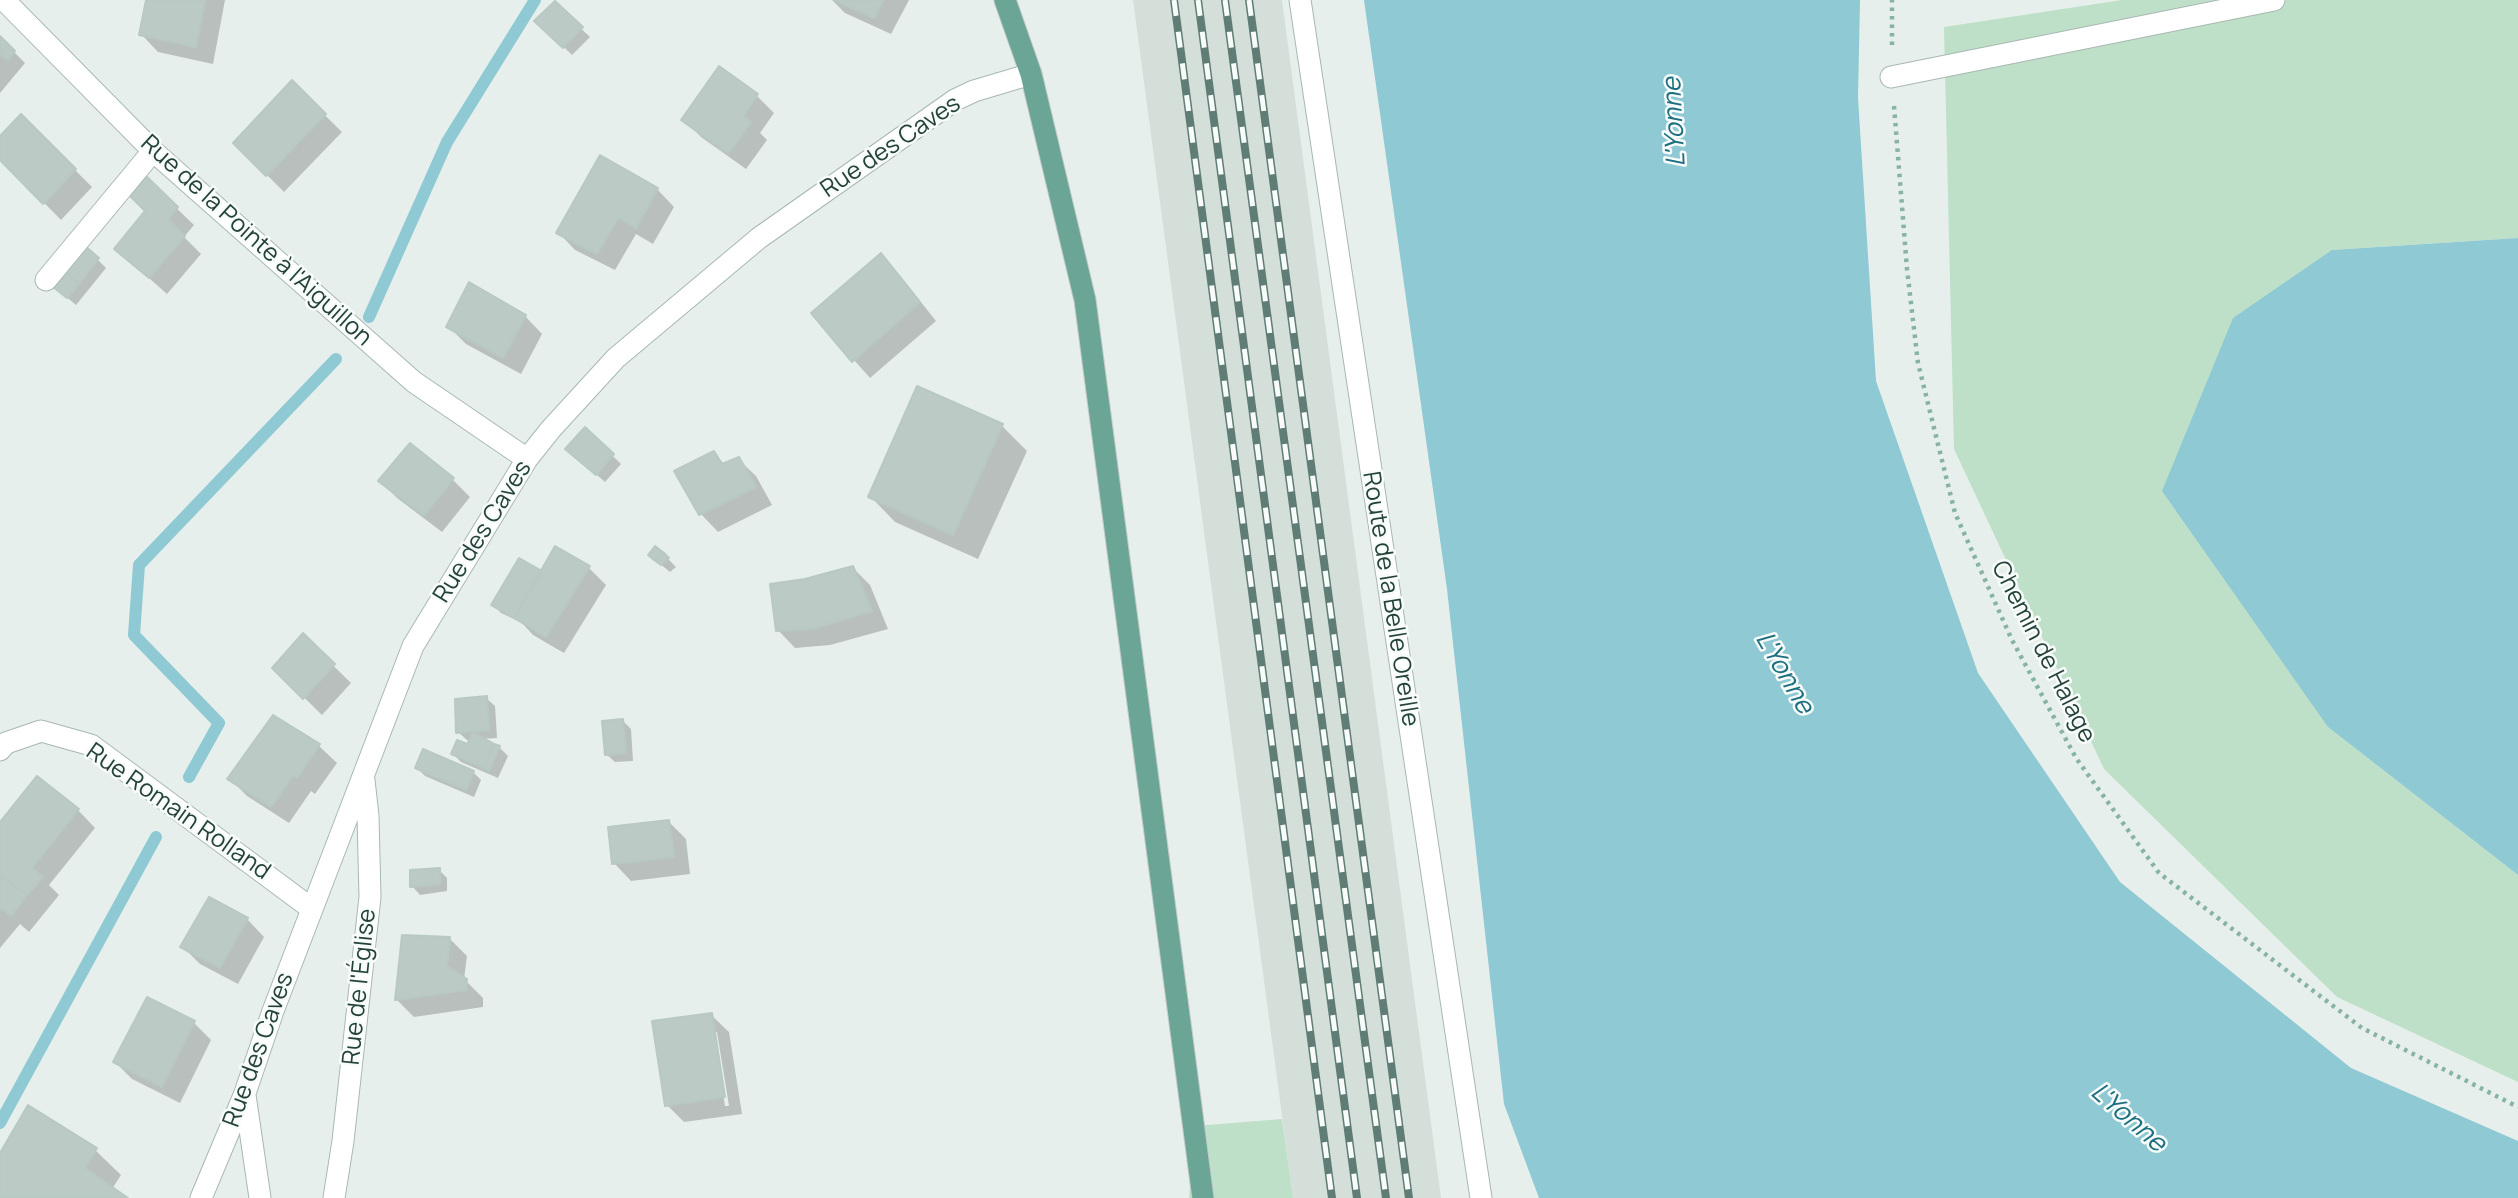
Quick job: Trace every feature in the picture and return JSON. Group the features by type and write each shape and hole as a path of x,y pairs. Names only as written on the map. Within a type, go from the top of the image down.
{"main road":[{"path":"1005,0 1031,74 1085,300 1203,1198"}],"street":[{"name":"Rue de la Pointe à l'Aiguillon","path":"4,0 153,151 414,382 527,459"},
{"name":"Route de la Belle Oreille","path":"1300,0 1481,1198"},
{"path":"1891,77 2274,0"},
{"name":"Rue des Caves","path":"201,1198 245,1093 272,1011 413,646 527,459 616,358 759,238 955,100 974,91 1031,74"},
{"path":"46,280 153,151"},
{"name":"Rue Romain Rolland","path":"0,750 6,743 41,731 91,745 312,909"},
{"name":"Rue de l'Église","path":"334,1198 343,1141 370,897 368,816 363,775"},
{"path":"245,1093 260,1198"}],"path":[{"name":"Chemin de Halage","path":"1892,0 1891,77 1907,269 1918,363 1955,513 2012,640 2076,758 2159,873 2362,1028 2518,1107"}],"shaded area":[{"path":"1133,0 1282,0 1441,1198 1293,1198"}],"green space":[{"path":"2122,0 2518,0 2518,238 2332,250 2328,727 2518,875 2518,1082 2337,997 2104,769 1954,449 1944,27"},
{"path":"1282,1119 1293,1198 1189,1198 1195,1126"}],"water":[{"name":"L'Yonne","path":"1364,0 1860,0 1858,98 1876,381 1978,673 2120,882 2351,1068 2518,1141 2518,1198 1539,1198 1504,1104 1447,589"},
{"path":"2518,238 2518,875 2328,727 2162,491 2233,318 2332,250"}],"building":[{"path":"146,0 205,0 196,47 139,35"},
{"path":"834,0 883,0 874,18"},
{"path":"555,1 583,27 563,48 534,21"},
{"path":"0,36 9,45 0,55"},
{"path":"9,45 15,51 8,60 0,55"},
{"path":"719,66 758,94 743,116 751,122 728,154 681,120"},
{"path":"292,80 326,114 266,176 233,143"},
{"path":"21,114 76,169 43,204 0,160 0,136"},
{"path":"600,155 658,188 636,228 618,218 597,254 556,233"},
{"path":"144,174 178,207 168,219 185,236 149,278 114,249 145,211 128,194"},
{"path":"85,246 99,258 79,284 66,271"},
{"path":"881,253 920,302 852,362 811,313"},
{"path":"66,271 79,284 67,298 53,287"},
{"path":"469,282 526,315 503,358 446,327"},
{"path":"917,386 1003,424 953,535 868,497"},
{"path":"585,427 614,454 596,475 565,449"},
{"path":"410,443 454,478 424,516 378,481"},
{"path":"714,451 722,464 739,457 756,487 699,515 674,471"},
{"path":"555,546 590,566 546,637 514,618"},
{"path":"655,546 664,553 654,560 648,555"},
{"path":"664,553 669,558 661,565 654,560"},
{"path":"519,558 542,571 514,618 491,605"},
{"path":"853,566 872,611 812,629 776,631 770,584 805,579"},
{"path":"303,633 335,664 303,699 272,668"},
{"path":"487,696 489,730 456,733 455,699"},
{"path":"273,715 320,744 297,778 293,775 271,807 227,779"},
{"path":"623,719 626,753 605,755 602,721"},
{"path":"473,733 494,744 484,768 451,754 457,740 467,744"},
{"path":"494,744 500,746 489,771 484,768"},
{"path":"423,749 474,771 466,790 415,768"},
{"path":"37,776 79,809 32,868 43,877 27,895 0,875 0,822"},
{"path":"669,820 674,857 612,864 608,827"},
{"path":"440,868 440,884 410,887 410,870"},
{"path":"0,875 27,895 11,916 2,908 0,910"},
{"path":"209,897 248,918 220,968 180,947"},
{"path":"402,935 450,937 447,966 467,979 466,990 395,1000"},
{"path":"147,997 195,1021 162,1087 113,1062"},
{"path":"712,1013 725,1097 665,1106 652,1021"},
{"path":"28,1105 97,1148 85,1168 128,1198 0,1198 0,1153"}],"waterway":[{"path":"369,317 447,142 535,0"},
{"path":"189,777 219,723 134,635 139,565 336,359"},
{"path":"0,1123 156,837"}],"railway":[{"path":"1174,0 1332,1198"},
{"path":"1198,0 1357,1198"},
{"path":"1225,0 1386,1198"},
{"path":"1249,0 1409,1198"}]}
